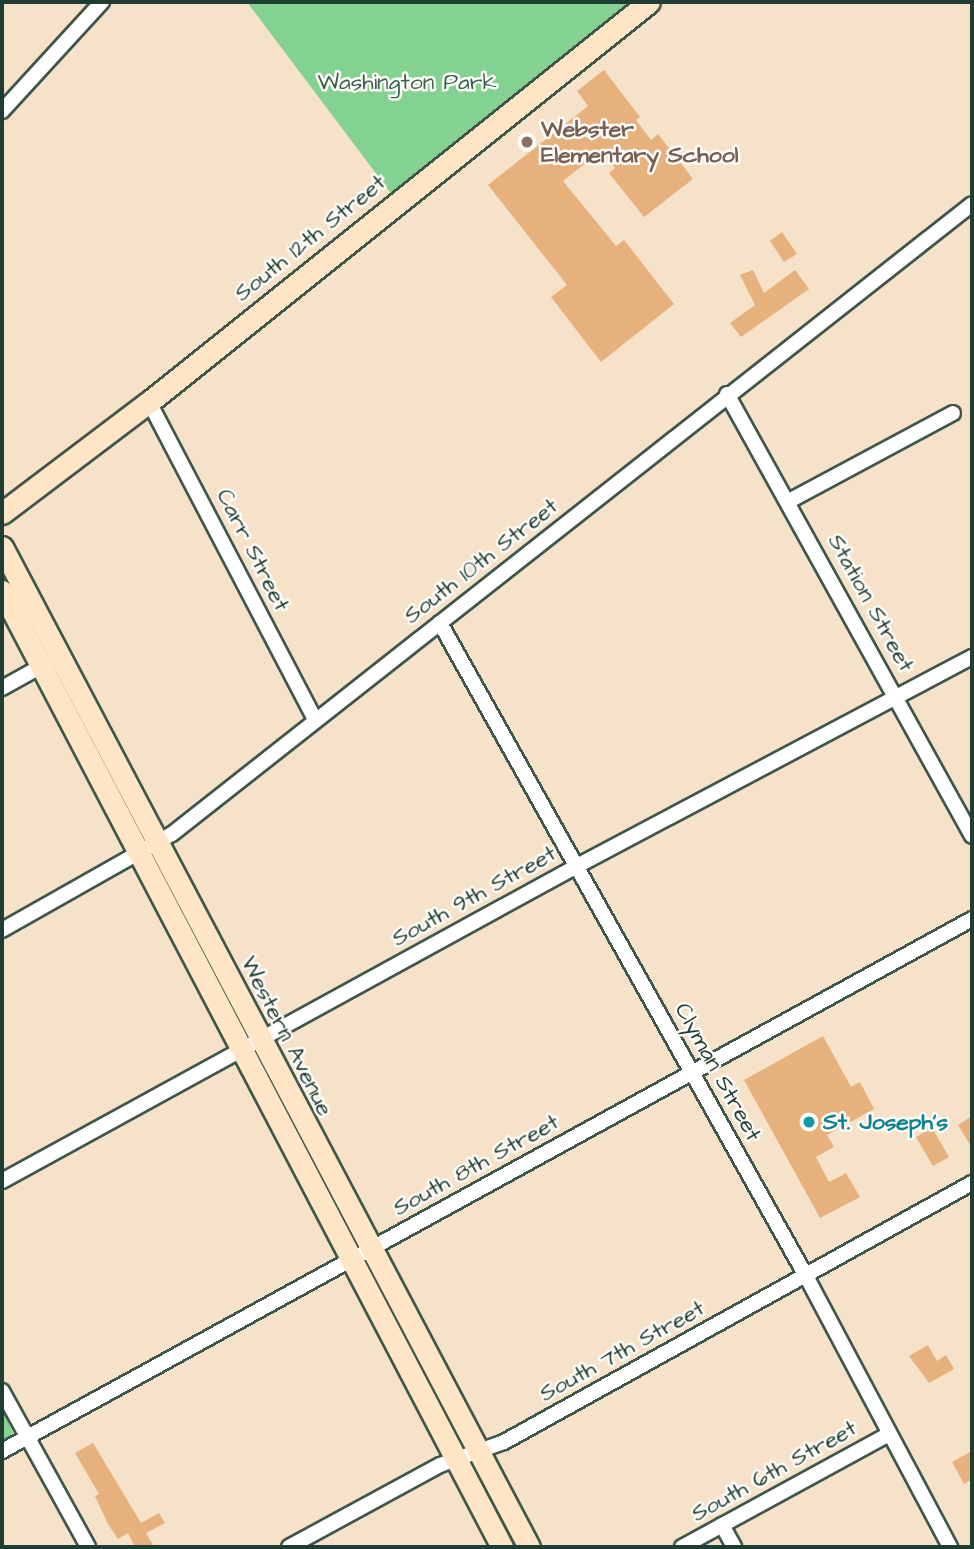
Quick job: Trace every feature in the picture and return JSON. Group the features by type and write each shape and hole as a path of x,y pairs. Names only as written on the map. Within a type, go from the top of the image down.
{"street":[{"path":"2,111 102,2"},
{"name":"South 12th Street","path":"2,513 149,402 649,2"},
{"name":"South 10th Street","path":"2,930 159,842 972,204"},
{"name":"Station Street","path":"727,394 789,501 972,836"},
{"name":"Carr Street","path":"149,402 315,720"},
{"path":"789,501 953,413"},
{"name":"Western Avenue","path":"2,547 159,842 250,1046 351,1260 502,1547"},
{"name":"Western Avenue","path":"2,591 138,855 371,1249 528,1547"},
{"name":"Clyman Street","path":"440,622 806,1276 950,1547"},
{"path":"2,688 61,656"},
{"name":"South 9th Street","path":"2,1181 577,866 972,657"},
{"name":"South 8th Street","path":"2,1451 972,919"},
{"name":"South 7th Street","path":"293,1546 455,1460 477,1453 806,1276 972,1183"},
{"path":"2,1391 88,1547"},
{"name":"South 6th Street","path":"682,1547 888,1434"},
{"path":"722,1525 734,1547"}],"green space":[{"name":"Washington Park","path":"247,2 632,2 393,196"},
{"path":"4,1413 13,1433 2,1443 2,1415"}],"building":[{"path":"604,70 640,117 636,120 651,140 658,134 693,179 644,217 609,173 615,168 601,151 563,181 616,246 624,240 674,304 601,362 551,297 567,285 488,185 588,106 577,91"},
{"path":"782,232 797,254 784,262 770,241"},
{"path":"753,270 764,293 795,270 809,289 741,337 730,323 755,305 740,275"},
{"name":"St. Joseph's","path":"823,1036 851,1087 860,1082 874,1109 827,1135 834,1147 816,1157 829,1182 846,1173 860,1197 820,1218 744,1080"},
{"path":"972,1116 972,1148 958,1125"},
{"path":"932,1128 949,1157 933,1166 916,1137"},
{"path":"928,1345 937,1361 946,1355 954,1369 929,1383 909,1356"},
{"path":"93,1443 141,1523 159,1513 165,1523 146,1533 154,1547 135,1547 128,1533 118,1539 108,1524 95,1496 99,1494 75,1453"},
{"path":"972,1451 972,1479 964,1484 952,1462"}],"place":[{"name":"Webster Elementary School","path":"527,142"},
{"name":"St. Joseph's","path":"809,1122"}]}
